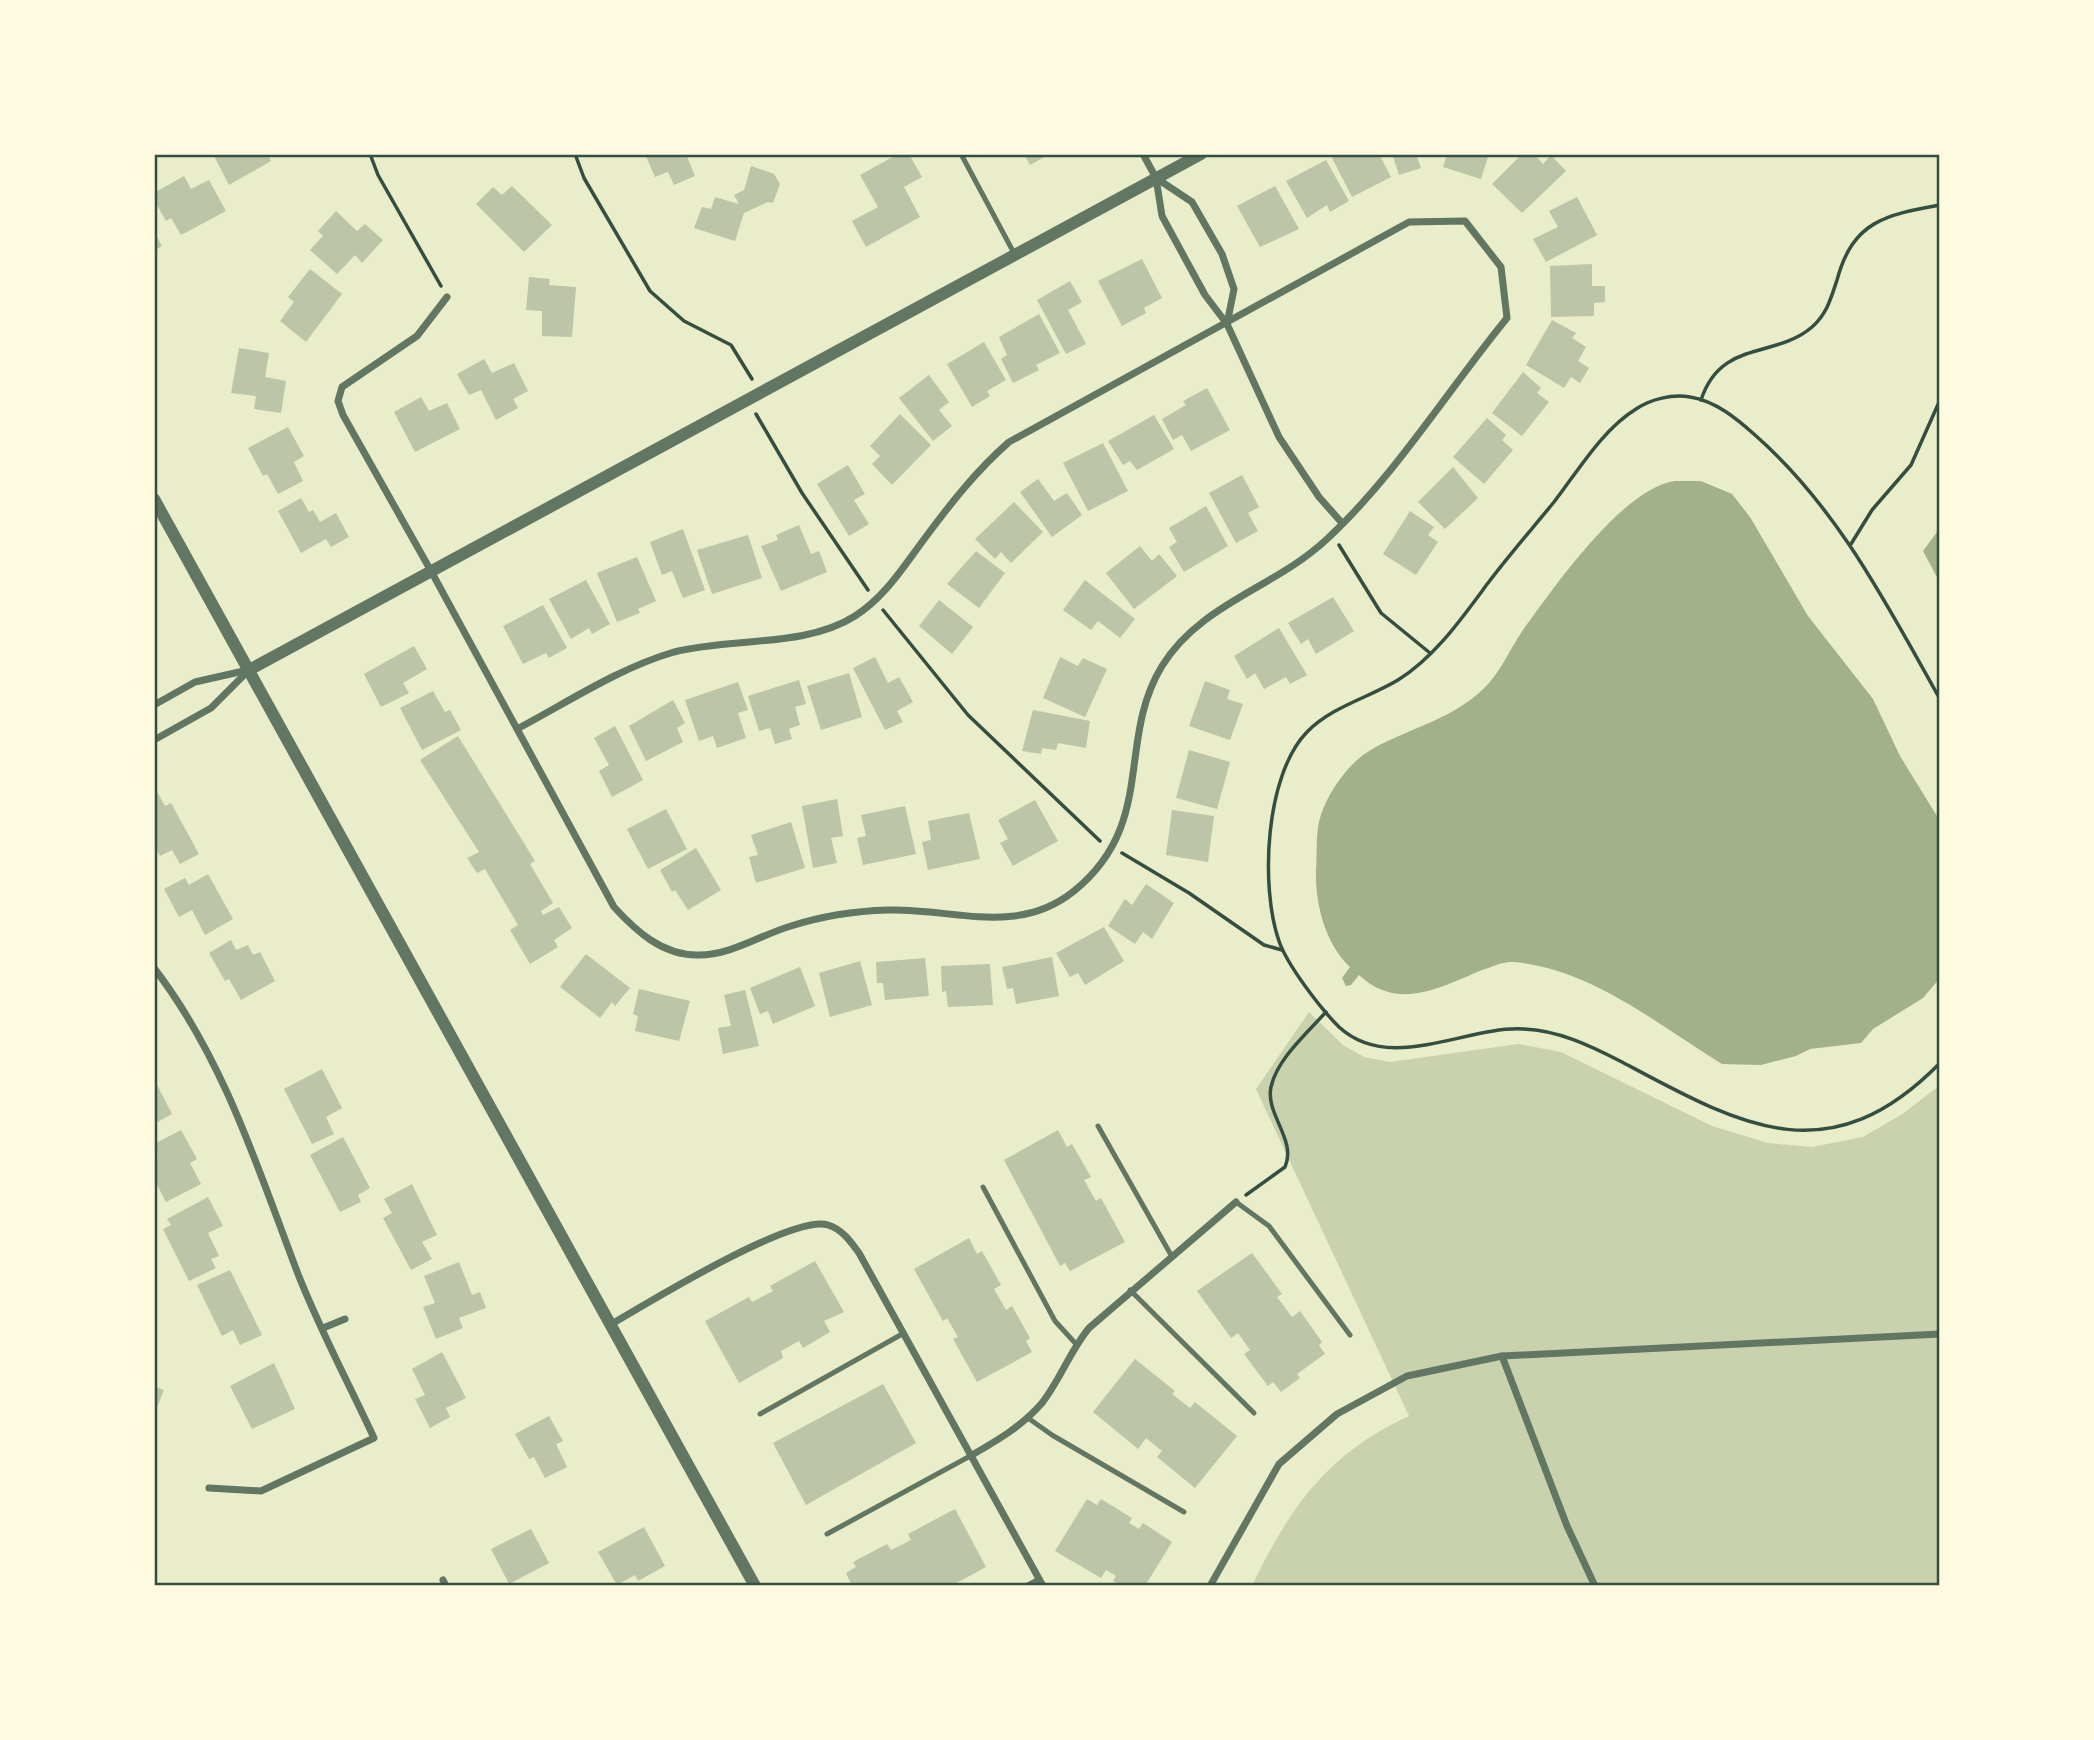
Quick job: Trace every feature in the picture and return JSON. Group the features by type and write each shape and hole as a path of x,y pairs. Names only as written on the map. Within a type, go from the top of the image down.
{"street":[{"path":"1143,154 1156,178 1162,216 1205,295 1227,324 1279,437 1319,498 1342,523"},
{"path":"154,705 195,682 249,670 1201,154"},
{"path":"1156,178 1192,202 1222,254 1234,289 1227,324"},
{"path":"447,297 417,336 342,387 338,401 614,907 633,928 672,951 695,956 716,954 790,926 855,913 920,911 979,919 1005,919 1052,905 1072,892 1100,866 1113,848 1128,805 1151,690 1175,648 1213,611 1290,569 1332,535 1382,480 1507,318 1501,267 1465,221 1409,222 1009,442 978,470 883,593 853,618 820,632 727,642 672,653 639,664 517,729"},
{"path":"154,499 755,1586"},
{"path":"154,740 211,708 249,670"},
{"path":"154,968 170,989 223,1086 249,1142 300,1278 374,1438 261,1491 209,1488"},
{"path":"972,1455 1010,1433 1028,1418 1044,1400 1076,1344 1130,1290 1236,1202"},
{"path":"610,1325 710,1268 815,1223 828,1225 850,1241 972,1455 1041,1583"},
{"path":"323,1328 345,1319"},
{"path":"1210,1586 1279,1464 1337,1414 1407,1376 1502,1356 1940,1334"},
{"path":"1502,1356 1567,1526 1595,1586"}],"lane":[{"path":"961,154 1015,255"},
{"path":"1098,1126 1171,1255"},
{"path":"983,1187 1055,1321 1076,1344"},
{"path":"1236,1202 1269,1226 1350,1335"},
{"path":"1130,1290 1254,1413"},
{"path":"760,1413 904,1334"},
{"path":"1028,1418 1052,1435 1184,1512"},
{"path":"827,1534 972,1455"},
{"path":"1026,1586 1041,1583"}],"path":[{"path":"370,154 378,175 447,297"},
{"path":"575,154 584,178 650,291 684,321 731,345 760,393"},
{"path":"1702,400 1711,379 1727,362 1749,351 1798,335 1811,327 1831,301 1848,250 1869,226 1895,214 1940,205"},
{"path":"1940,699 1851,544 1814,495 1738,420 1702,400 1679,396 1664,398 1650,402 1625,416 1598,445 1457,624 1430,653 1400,679 1319,721 1301,738 1286,760 1276,801 1270,850 1270,897 1282,950 1326,1012 1349,1034 1386,1047 1416,1046 1506,1028 1554,1033 1608,1055 1726,1115 1763,1127 1784,1130 1823,1129 1857,1120 1909,1091 1940,1063"},
{"path":"747,400 802,493 868,590"},
{"path":"1851,544 1872,510 1911,465 1940,400"},
{"path":"1332,535 1381,613 1430,653"},
{"path":"886,613 968,715 1101,841"},
{"path":"1126,855 1189,893 1264,945 1282,950"},
{"path":"1236,1202 1285,1167 1288,1150 1271,1100 1271,1088 1288,1057 1326,1012"}],"shaded area":[{"path":"1675,481 1701,481 1732,494 1750,517 1808,616 1873,699 1900,756 1940,821 1940,978 1923,998 1873,1029 1861,1043 1810,1049 1796,1056 1761,1065 1722,1064 1623,1001 1570,975 1542,967 1505,962 1420,993 1389,992 1374,986 1359,975 1351,985 1346,986 1342,978 1350,967 1328,935 1316,883 1318,828 1324,807 1335,786 1366,753 1446,715 1476,696 1494,677 1536,612 1591,542 1634,501 1655,488"},
{"path":"1940,528 1940,583 1923,551"},
{"path":"1309,1012 1343,1045 1364,1057 1390,1062 1518,1044 1561,1052 1712,1126 1768,1143 1812,1147 1863,1137 1904,1113 1940,1085 1940,1586 1252,1586 1297,1508 1333,1465 1356,1447 1409,1416 1256,1089"}],"building":[{"path":"213,154 268,154 271,161 229,185"},
{"path":"645,154 686,154 695,176 674,185 668,172 655,177"},
{"path":"898,154 909,154 922,177 904,187 920,217 866,247 852,221 878,207 860,175"},
{"path":"1024,154 1050,154 1030,165"},
{"path":"1330,154 1379,154 1391,177 1352,197"},
{"path":"1392,154 1416,154 1421,168 1399,175"},
{"path":"1447,154 1489,154 1481,179 1443,167"},
{"path":"1522,154 1534,154 1543,164 1551,155 1566,171 1522,213 1492,184"},
{"path":"1326,160 1349,201 1330,212 1327,205 1307,218 1286,181"},
{"path":"751,166 774,174 780,184 773,203 768,202 744,213 735,241 694,228 702,207 711,209 715,197 739,204 734,195 744,190"},
{"path":"184,176 191,189 209,180 226,211 181,235 171,218 166,221 154,200 154,193"},
{"path":"512,186 552,225 524,252 476,204 493,187 502,195"},
{"path":"1275,186 1299,229 1260,247 1237,206"},
{"path":"1577,197 1597,235 1546,262 1533,239 1558,227 1549,211"},
{"path":"336,211 357,231 365,224 383,240 362,263 355,255 337,274 310,250 323,236 318,231"},
{"path":"154,231 162,246 154,251"},
{"path":"1142,259 1162,298 1144,308 1146,313 1122,326 1098,281"},
{"path":"1592,264 1592,286 1605,286 1605,302 1594,303 1594,316 1551,317 1550,266"},
{"path":"310,269 342,294 306,342 280,321 294,302 288,297"},
{"path":"529,277 550,279 549,285 576,287 572,337 542,336 542,311 526,310"},
{"path":"1070,281 1082,302 1068,310 1086,344 1066,354 1037,300"},
{"path":"1039,314 1060,353 1036,365 1039,370 1013,383 1001,359 1007,355 999,337"},
{"path":"1552,320 1576,333 1572,338 1586,347 1578,361 1589,368 1580,383 1571,377 1564,388 1526,365"},
{"path":"984,342 1006,380 987,391 990,396 972,407 947,364"},
{"path":"239,348 269,353 265,377 286,381 281,413 254,409 256,396 231,393"},
{"path":"484,359 492,373 514,363 528,391 513,399 518,408 496,420 481,390 469,395 457,374"},
{"path":"1523,372 1541,388 1537,393 1549,402 1522,436 1492,413"},
{"path":"929,375 949,402 939,410 952,426 933,441 899,398"},
{"path":"1207,388 1230,430 1191,451 1182,435 1173,440 1162,419 1186,405 1183,401"},
{"path":"421,397 429,411 447,403 460,429 415,452 394,412"},
{"path":"900,414 931,445 892,485 872,464 880,456 870,446"},
{"path":"1154,415 1174,449 1137,470 1130,461 1123,465 1108,441"},
{"path":"1487,418 1506,435 1502,440 1513,450 1484,484 1453,457"},
{"path":"288,427 304,456 294,462 303,481 278,494 267,474 263,476 248,448"},
{"path":"1103,443 1128,491 1088,511 1063,463"},
{"path":"848,465 865,494 854,500 869,524 849,536 817,484"},
{"path":"1453,467 1478,498 1445,529 1418,502"},
{"path":"1242,475 1259,507 1248,513 1258,531 1236,543 1209,493"},
{"path":"1038,479 1054,501 1067,493 1082,515 1052,537 1020,492"},
{"path":"301,498 309,512 313,510 320,522 336,513 349,537 331,547 326,539 301,553 278,511"},
{"path":"1014,502 1043,532 1011,563 1001,552 995,559 975,539"},
{"path":"1206,506 1228,546 1184,572 1169,547 1177,542 1169,528"},
{"path":"1410,511 1434,527 1428,535 1438,542 1416,575 1383,554"},
{"path":"799,525 811,554 819,551 827,572 781,591 761,546 778,540 776,535"},
{"path":"683,529 705,590 683,598 672,571 662,575 650,542"},
{"path":"748,535 762,578 712,594 697,550"},
{"path":"1140,546 1152,561 1159,554 1177,576 1134,609 1106,573"},
{"path":"976,551 1005,573 979,608 947,584"},
{"path":"637,557 656,601 638,609 640,613 617,622 597,573"},
{"path":"586,580 610,624 592,634 589,628 571,639 549,599"},
{"path":"1085,580 1135,619 1120,638 1098,621 1091,630 1063,610"},
{"path":"1333,597 1354,631 1316,654 1308,639 1301,644 1288,623"},
{"path":"939,600 973,627 952,654 919,626"},
{"path":"543,605 567,648 549,658 546,653 523,664 503,626"},
{"path":"1279,628 1307,675 1290,684 1286,677 1264,689 1255,673 1247,679 1234,656"},
{"path":"414,646 427,669 403,683 409,693 381,707 364,674"},
{"path":"875,657 888,683 899,677 913,702 897,711 903,722 885,730 853,668"},
{"path":"1060,657 1078,666 1083,658 1107,669 1085,717 1043,698"},
{"path":"849,673 862,717 821,730 807,686"},
{"path":"799,680 806,704 795,707 800,725 789,729 792,739 775,744 770,728 759,731 748,696"},
{"path":"1205,681 1230,690 1227,699 1243,704 1230,740 1189,726"},
{"path":"738,682 748,710 738,713 746,738 717,748 713,736 699,741 685,700"},
{"path":"433,691 445,712 450,710 461,730 422,750 400,708"},
{"path":"673,700 685,723 677,728 683,742 646,761 629,726"},
{"path":"1033,710 1090,721 1086,748 1058,743 1056,750 1042,748 1041,754 1022,751"},
{"path":"615,726 643,780 612,797 599,771 609,765 594,738"},
{"path":"458,736 535,861 530,864 553,903 541,911 543,915 559,907 572,928 554,940 558,947 530,964 510,930 518,925 485,869 477,873 467,858 479,852 420,760"},
{"path":"1189,750 1230,762 1217,809 1176,798"},
{"path":"154,786 165,806 171,803 199,854 180,864 172,850 160,856 154,846"},
{"path":"837,799 843,836 831,838 837,863 813,868 802,806"},
{"path":"1035,800 1058,841 1013,866 1000,843 1008,839 998,820"},
{"path":"905,806 916,854 863,865 857,838 866,836 861,815"},
{"path":"666,809 687,849 648,869 627,829"},
{"path":"1172,810 1214,816 1208,862 1166,855"},
{"path":"969,813 980,859 928,870 922,842 931,840 928,821"},
{"path":"791,822 805,868 756,883 749,857 758,855 751,835"},
{"path":"696,848 721,890 688,910 675,890 672,892 660,870"},
{"path":"208,874 233,919 205,935 192,910 179,917 164,889 185,878 189,885"},
{"path":"1146,884 1174,903 1152,939 1143,932 1135,944 1108,926 1125,899 1132,905"},
{"path":"1104,927 1124,961 1085,985 1078,973 1070,977 1056,953"},
{"path":"231,940 236,950 248,945 253,955 260,952 275,981 241,1000 229,979 225,981 209,953"},
{"path":"586,954 630,988 615,1006 612,1002 600,1018 560,987"},
{"path":"1052,957 1059,996 1016,1004 1013,988 1007,989 1002,967"},
{"path":"925,958 929,996 885,1000 883,983 877,983 876,962"},
{"path":"860,961 872,1005 830,1017 819,973"},
{"path":"990,964 993,1005 948,1007 946,991 942,992 941,966"},
{"path":"800,967 815,1006 773,1024 768,1011 760,1014 750,988"},
{"path":"639,989 690,1001 679,1041 635,1031 638,1016 633,1014"},
{"path":"745,990 759,1046 723,1054 718,1028 731,1026 724,995"},
{"path":"322,1069 342,1108 326,1117 334,1134 312,1144 284,1089"},
{"path":"154,1079 172,1114 154,1124"},
{"path":"181,1130 197,1159 190,1163 201,1184 166,1202 154,1179 154,1158 158,1156 154,1144"},
{"path":"1058,1130 1067,1147 1072,1144 1091,1177 1084,1180 1096,1201 1101,1198 1125,1242 1070,1271 1065,1263 1060,1266 1004,1160"},
{"path":"343,1137 370,1188 358,1195 361,1202 340,1212 310,1155"},
{"path":"412,1184 437,1235 422,1242 432,1259 411,1270 383,1218 392,1213 384,1199"},
{"path":"208,1197 223,1226 208,1233 219,1256 211,1259 216,1268 189,1281 163,1229 171,1225 167,1219"},
{"path":"969,1238 977,1254 982,1251 1001,1285 994,1289 1006,1310 1012,1306 1030,1338 1026,1341 1032,1352 977,1382 953,1339 958,1337 947,1318 943,1321 914,1269"},
{"path":"1252,1253 1282,1294 1277,1297 1292,1317 1300,1311 1322,1342 1319,1345 1325,1354 1297,1374 1300,1378 1281,1392 1273,1382 1268,1386 1244,1354 1250,1350 1238,1333 1231,1338 1197,1291"},
{"path":"815,1261 844,1312 824,1321 830,1332 803,1348 799,1341 781,1351 783,1358 739,1383 705,1321 749,1297 752,1302 773,1291 770,1286"},
{"path":"459,1262 472,1295 480,1292 486,1308 459,1318 463,1328 436,1339 423,1307 435,1303 424,1276"},
{"path":"230,1270 262,1335 240,1345 233,1330 222,1336 197,1285"},
{"path":"442,1352 466,1398 446,1408 450,1417 430,1428 415,1399 425,1395 412,1369"},
{"path":"1135,1359 1175,1391 1172,1394 1190,1408 1195,1402 1237,1436 1195,1488 1157,1457 1162,1451 1146,1438 1138,1449 1093,1412"},
{"path":"274,1363 295,1409 252,1429 230,1386"},
{"path":"883,1384 916,1443 806,1505 773,1443"},
{"path":"154,1386 164,1390 154,1415"},
{"path":"549,1416 563,1441 556,1444 567,1467 545,1478 534,1457 529,1459 515,1434"},
{"path":"1087,1499 1097,1505 1101,1499 1132,1518 1129,1523 1139,1529 1143,1523 1172,1542 1145,1586 1121,1586 1113,1581 1116,1576 1106,1570 1101,1578 1055,1551"},
{"path":"955,1509 986,1567 951,1586 852,1586 846,1573 856,1567 853,1562 887,1544 891,1550 911,1540 908,1534"},
{"path":"644,1527 665,1566 638,1581 635,1575 617,1585 598,1552"},
{"path":"531,1529 549,1563 509,1584 491,1549"}]}
